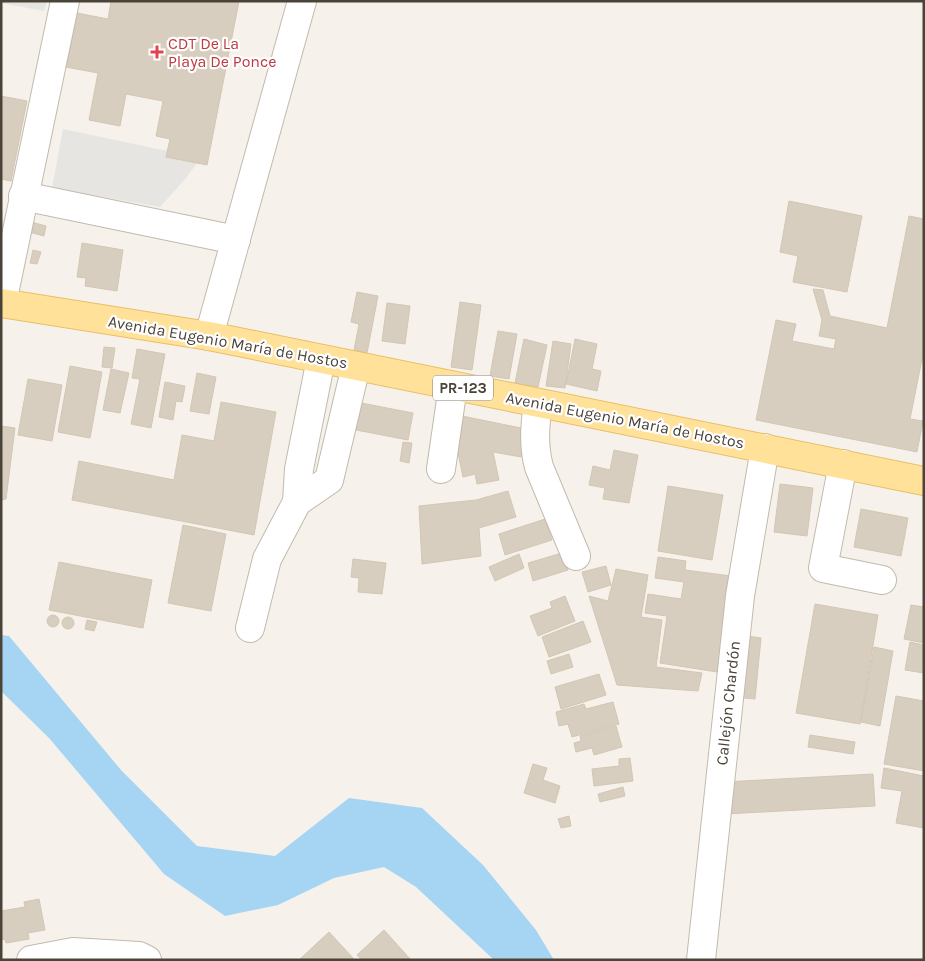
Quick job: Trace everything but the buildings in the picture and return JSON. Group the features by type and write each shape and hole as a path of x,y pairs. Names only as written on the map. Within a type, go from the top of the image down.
{"main road":[{"name":"Avenida Eugenio María de Hostos","path":"1,303 209,336 924,481"}],"street":[{"path":"1,303 65,1"},
{"path":"209,336 302,1"},
{"path":"23,196 236,240"},
{"path":"250,628 267,559 297,502 299,469 321,359"},
{"path":"297,502 329,480 356,366"},
{"path":"441,469 454,386"},
{"path":"538,403 534,433 536,455 539,467 576,556"},
{"name":"Callejón Chardón","path":"701,960 740,596 765,448"},
{"path":"843,464 823,568 882,580"},
{"path":"31,960 73,952 140,956 147,960"}],"shaded area":[{"path":"1,1 47,1 44,11 1,3"},
{"path":"63,129 201,158 160,207 52,188"}],"water":[{"path":"1,635 9,636 121,770 197,846 275,856 349,798 422,808 483,865 536,930 554,960 494,960 416,887 384,867 334,878 278,905 225,916 164,874 49,738 1,691"}],"place":[{"name":"CDT De La Playa De Ponce","path":"157,52"}]}
